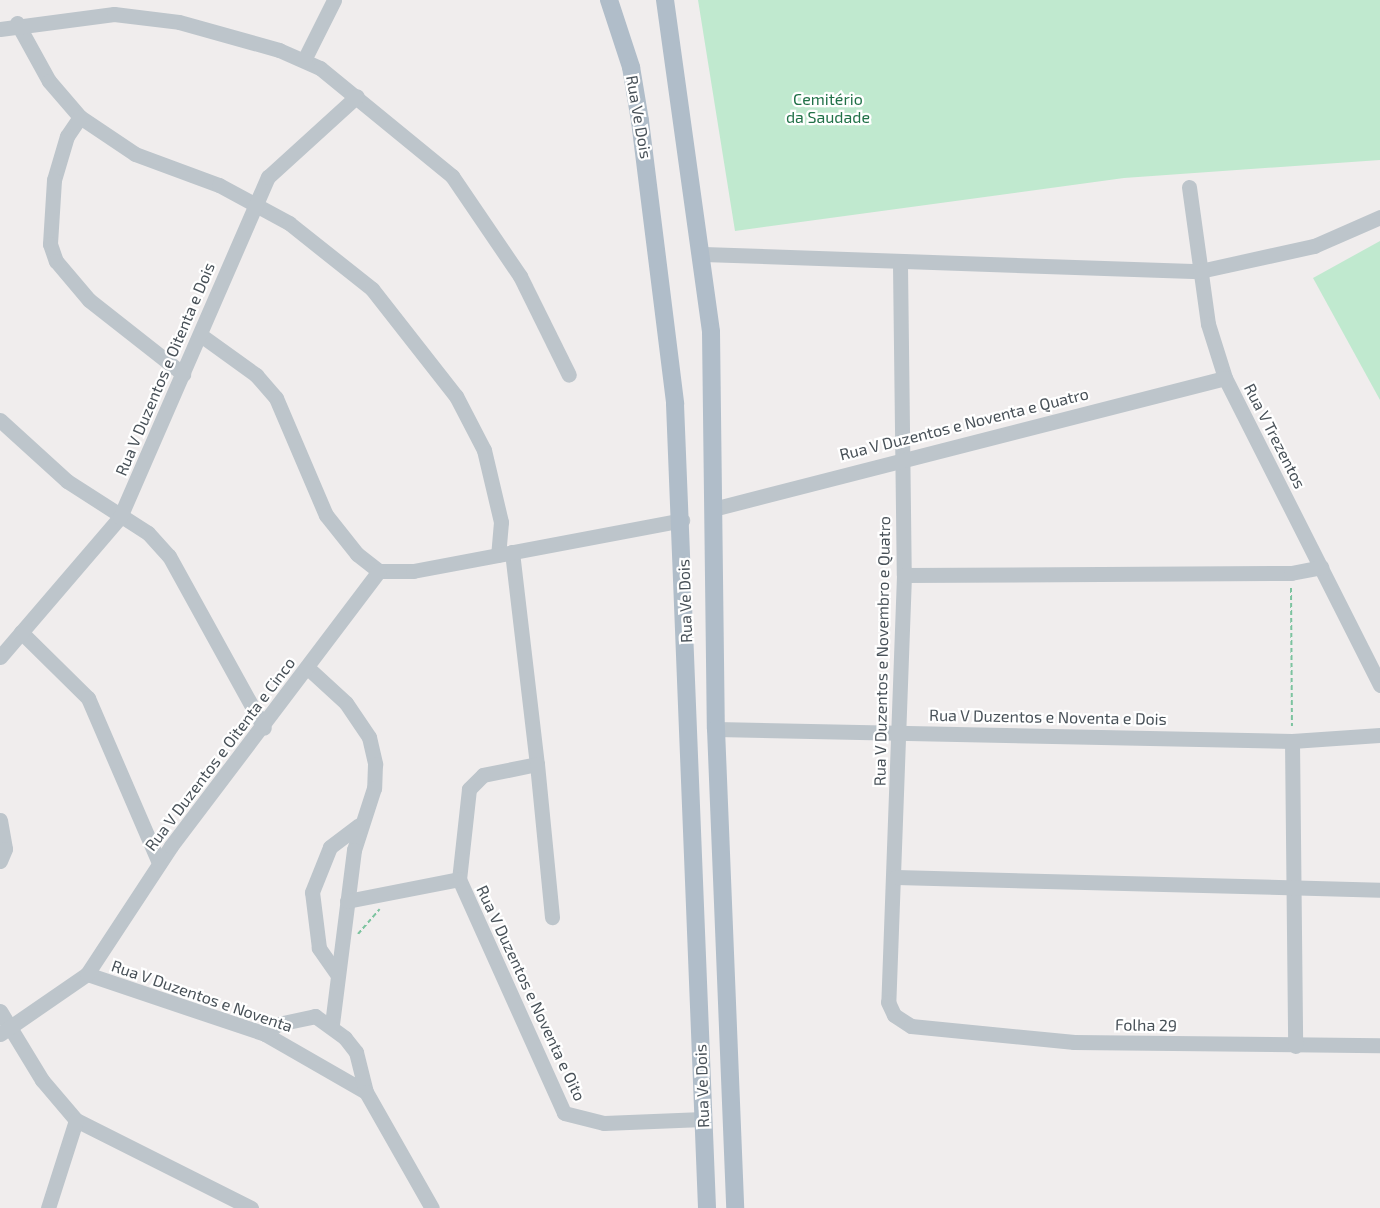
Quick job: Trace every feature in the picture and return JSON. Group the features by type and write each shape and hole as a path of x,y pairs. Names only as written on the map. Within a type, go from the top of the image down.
{"main road":[{"name":"Rua Ve Dois","path":"609,0 631,67 657,227 682,520 707,1208"},
{"name":"Rua Ve Dois","path":"665,0 703,254 711,332 716,729 735,1208"}],"street":[{"path":"304,60 334,0"},
{"path":"0,28 17,23 114,14 147,18 233,36 304,60 357,96 452,176 520,276 569,375"},
{"path":"17,23 49,81 80,117 135,154 255,204 325,247 372,289 456,396 497,489 537,764 552,917"},
{"name":"Rua V Duzentos e Oitenta e Dois","path":"0,657 120,517 202,336 255,204 283,159 357,96"},
{"path":"80,117 67,136 54,180 50,244 56,261 89,300 183,374"},
{"name":"Rua V Trezentos","path":"1189,187 1208,324 1225,378 1378,675"},
{"path":"703,254 900,265 1200,271 1314,246 1380,217"},
{"name":"Rua V Duzentos e Novembro e Quatro","path":"900,265 904,575 897,731 896,877 888,1002 900,1021 911,1026"},
{"path":"202,336 256,375 276,398 326,515 357,554 379,571 413,571 682,520"},
{"name":"Rua V Duzentos e Noventa e Quatro","path":"713,509 903,456 1225,378"},
{"path":"0,420 67,481 148,533 188,582 264,728"},
{"path":"904,575 1291,573 1321,567"},
{"name":"Rua V Duzentos e Oitenta e Cinco","path":"5,1031 87,974 159,863 309,669 379,571"},
{"path":"21,632 88,698 159,863"},
{"path":"309,669 346,703 369,737 374,788 358,825 332,1024"},
{"name":"Rua V Duzentos e Noventa e Dois","path":"716,729 1292,741 1380,735"},
{"path":"1292,741 1290,892 1295,1046"},
{"name":"Rua V Duzentos e Noventa e Oito","path":"537,764 483,775 469,789 459,879 564,1113 604,1124 703,1119"},
{"path":"0,820 5,849 0,861"},
{"path":"337,974 319,948 312,892 330,847 358,825"},
{"path":"896,877 1290,892 1380,890"},
{"path":"347,901 392,895 459,879"},
{"name":"Rua V Duzentos e Noventa","path":"87,974 265,1034 366,1092"},
{"path":"0,1011 5,1031 76,1120 251,1208"},
{"path":"265,1034 294,1019 315,1016 332,1024 356,1052 366,1092 432,1208"},
{"name":"Folha 29","path":"911,1026 1074,1042 1295,1046 1380,1045"},
{"path":"48,1208 76,1120"}],"path":[{"path":"1291,573 1292,741"},
{"path":"341,954 392,895"}],"green space":[{"name":"Cemitério da Saudade","path":"698,0 1380,0 1380,160 1124,178 735,231"},
{"path":"1380,241 1380,400 1313,278"}]}
